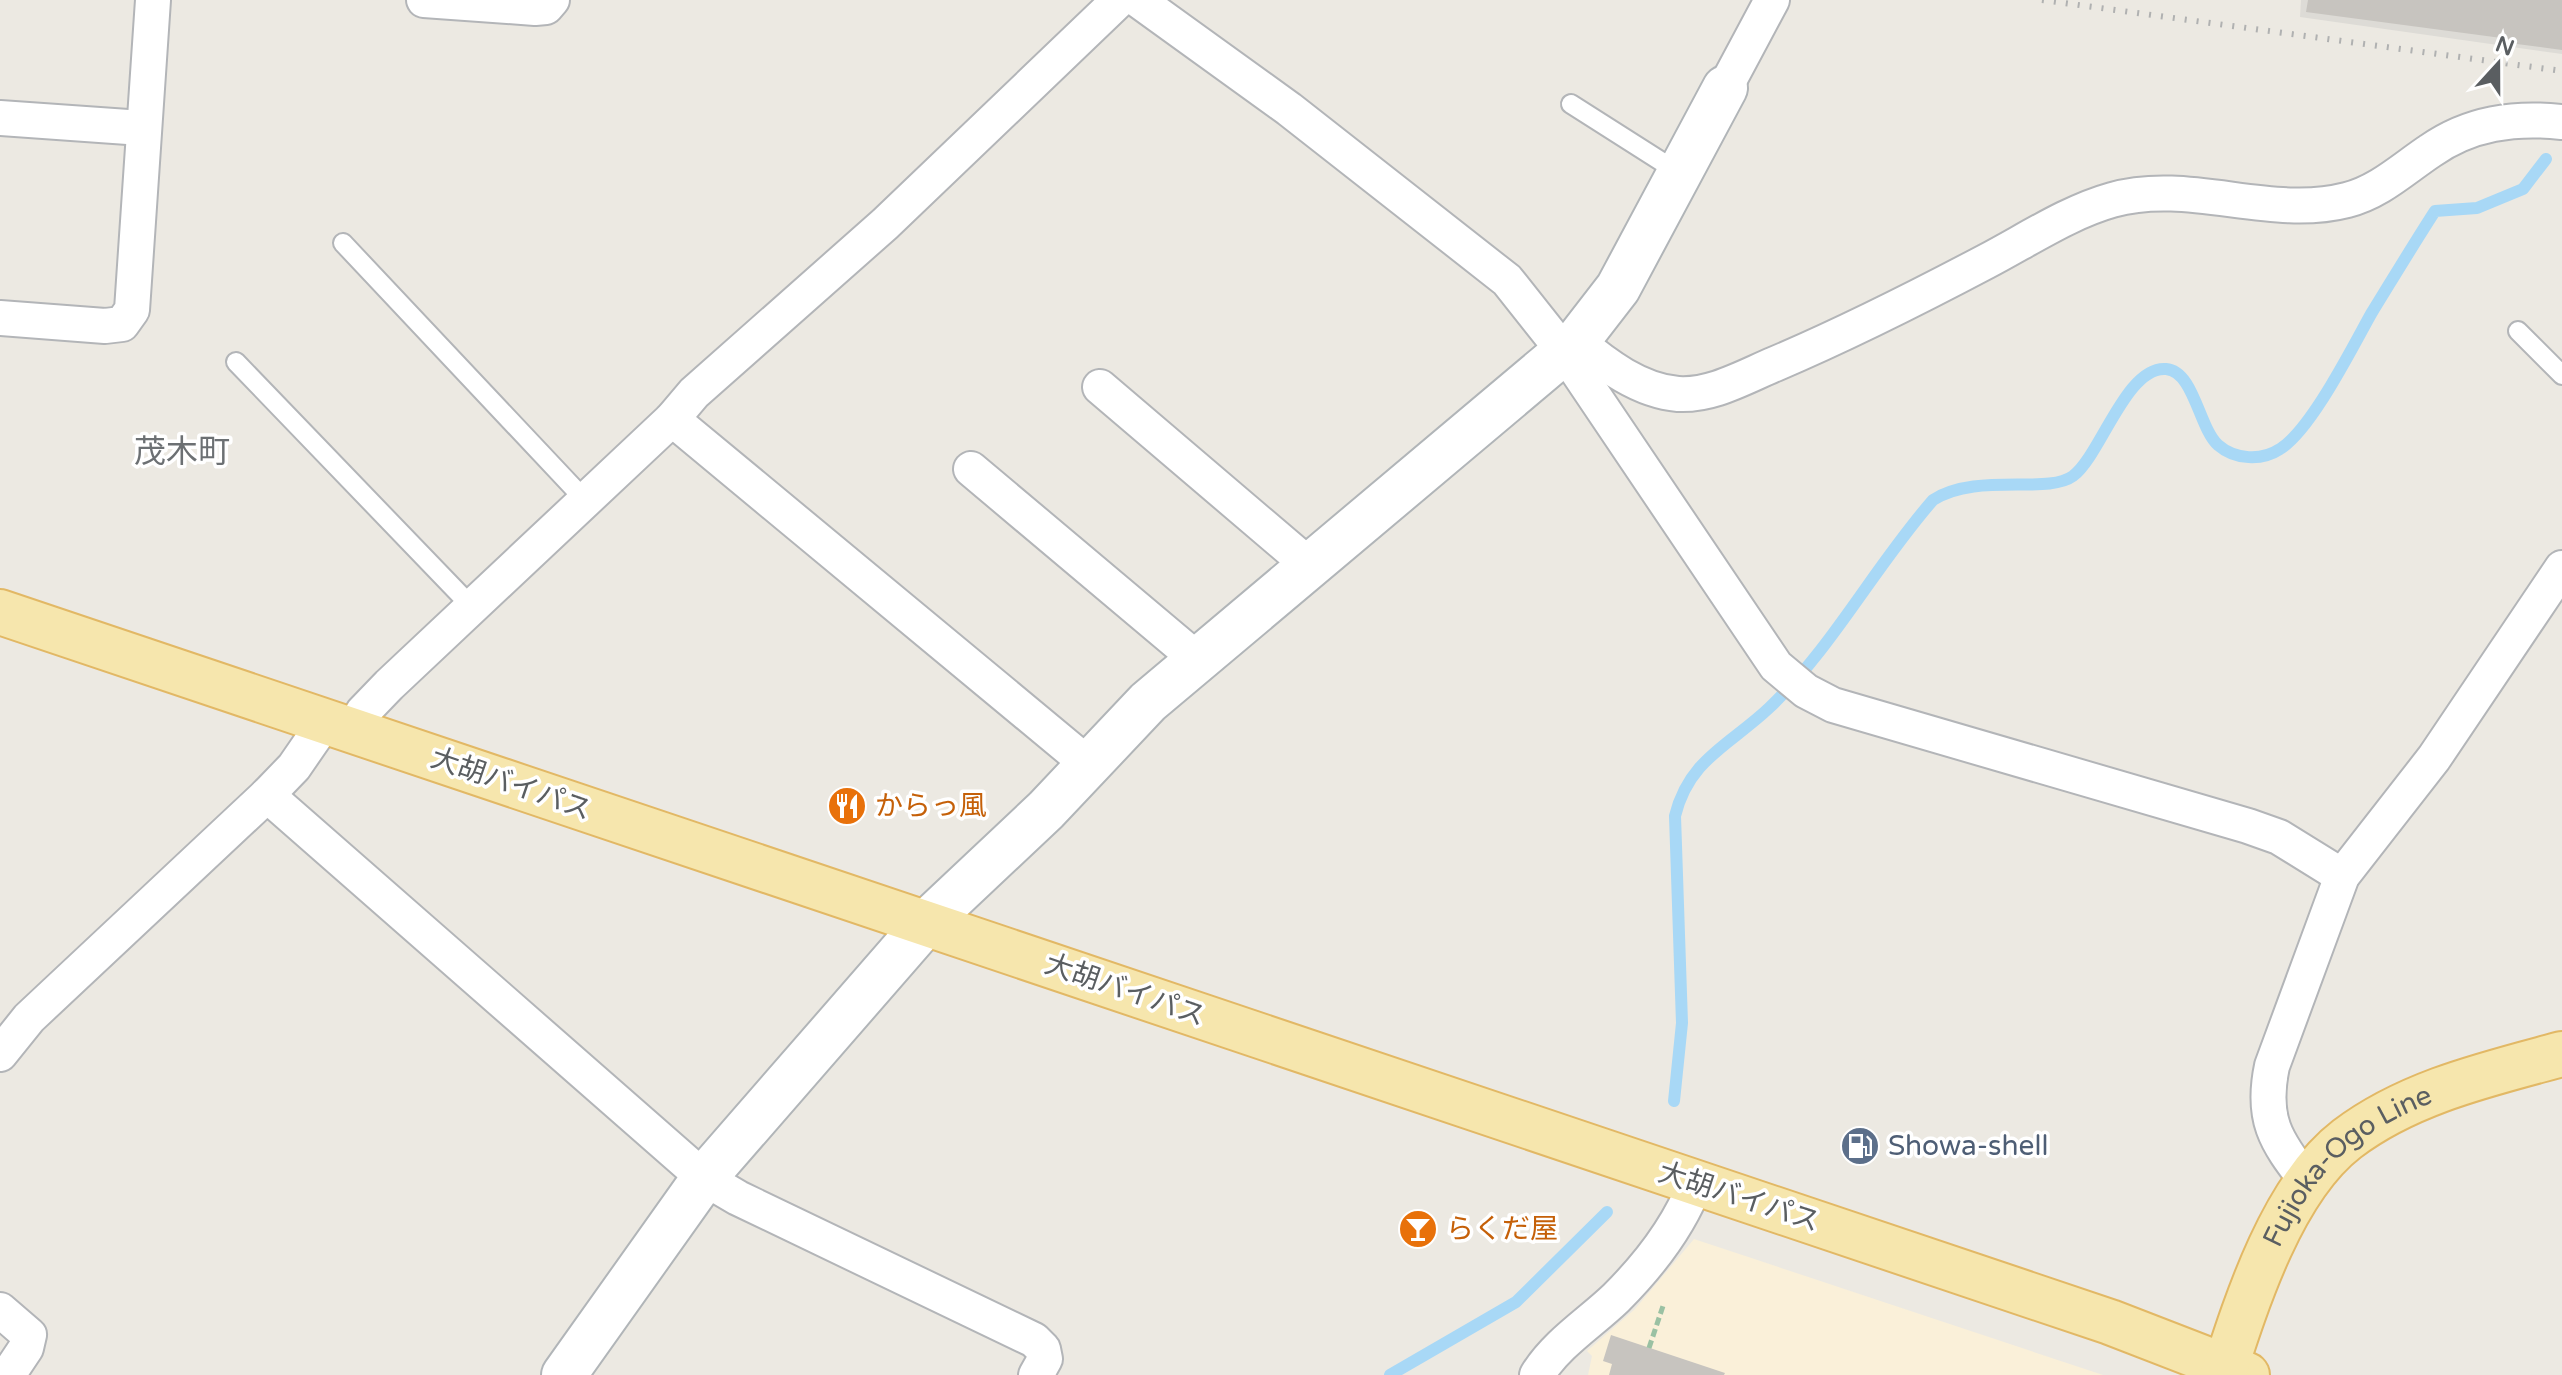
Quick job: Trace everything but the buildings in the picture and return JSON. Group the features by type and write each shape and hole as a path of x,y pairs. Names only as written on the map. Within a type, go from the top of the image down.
{"main road":[{"name":"大胡バイパス","path":"0,612 2110,1322 2232,1372"},
{"name":"Fujioka-Ogo Line","path":"2232,1372 2243,1313 2282,1227 2307,1181 2345,1140 2382,1116 2454,1085 2562,1054"}],"street":[{"path":"0,318 105,326 122,324 132,310 153,0"},
{"path":"424,0 535,8 546,7 552,0"},
{"path":"0,1054 29,1018 294,767 338,726 371,703 672,419 694,393 885,224 1119,0"},
{"path":"1138,0 1289,109 1484,259 1516,289 1571,347 1776,666 1806,691 1833,705 2248,826 2279,837 2342,876"},
{"path":"564,1375 704,1178 926,923 1148,702 1571,347 1618,288 1772,0"},
{"path":"0,118 142,128"},
{"path":"1571,347 1651,388 1676,394 1714,390 1862,326 2073,216 2112,200 2144,194 2291,207 2319,205 2378,189 2433,148 2466,131 2504,120 2562,122"},
{"path":"1100,387 1310,566"},
{"path":"672,419 1088,764"},
{"path":"971,469 1198,660"},
{"path":"2307,1181 2283,1151 2270,1123 2267,1092 2272,1066 2342,876 2434,758 2562,568"},
{"path":"267,795 704,1178 738,1198 1034,1340 1043,1349 1045,1359 1036,1375"},
{"path":"1537,1375 1649,1261 1674,1229 1696,1182"},
{"path":"0,1310 29,1335 26,1348 8,1375"}],"lane":[{"path":"1571,104 1681,174"},
{"path":"343,243 585,500"},
{"path":"2518,331 2562,375"},
{"path":"236,362 472,607"}],"path":[{"path":"1649,1348 1666,1298"}],"shaded area":[{"path":"2301,0 2562,0 2562,54 2300,17"},
{"path":"1694,1239 2103,1375 1588,1375 1592,1356 1587,1351 1635,1309"}],"waterway":[{"path":"1674,1101 1682,1023 1675,816 1681,797 1690,780 1713,754 1769,708 1792,684 1933,500 1970,487 2046,484 2073,476 2094,450 2126,396 2152,372 2166,369 2175,372 2190,389 2211,437 2218,445 2240,456 2257,457 2273,453 2305,425 2435,211 2477,208 2523,189 2546,159"},
{"path":"1390,1375 1516,1302 1607,1212"}],"railway":[{"path":"2042,0 2562,71"}],"place":[{"name":"からっ風","path":"847,806"},
{"name":"Showa-shell","path":"1860,1146"},
{"name":"らくだ屋","path":"1418,1229"}],"district":[{"name":"茂木町","path":"182,452"}]}
